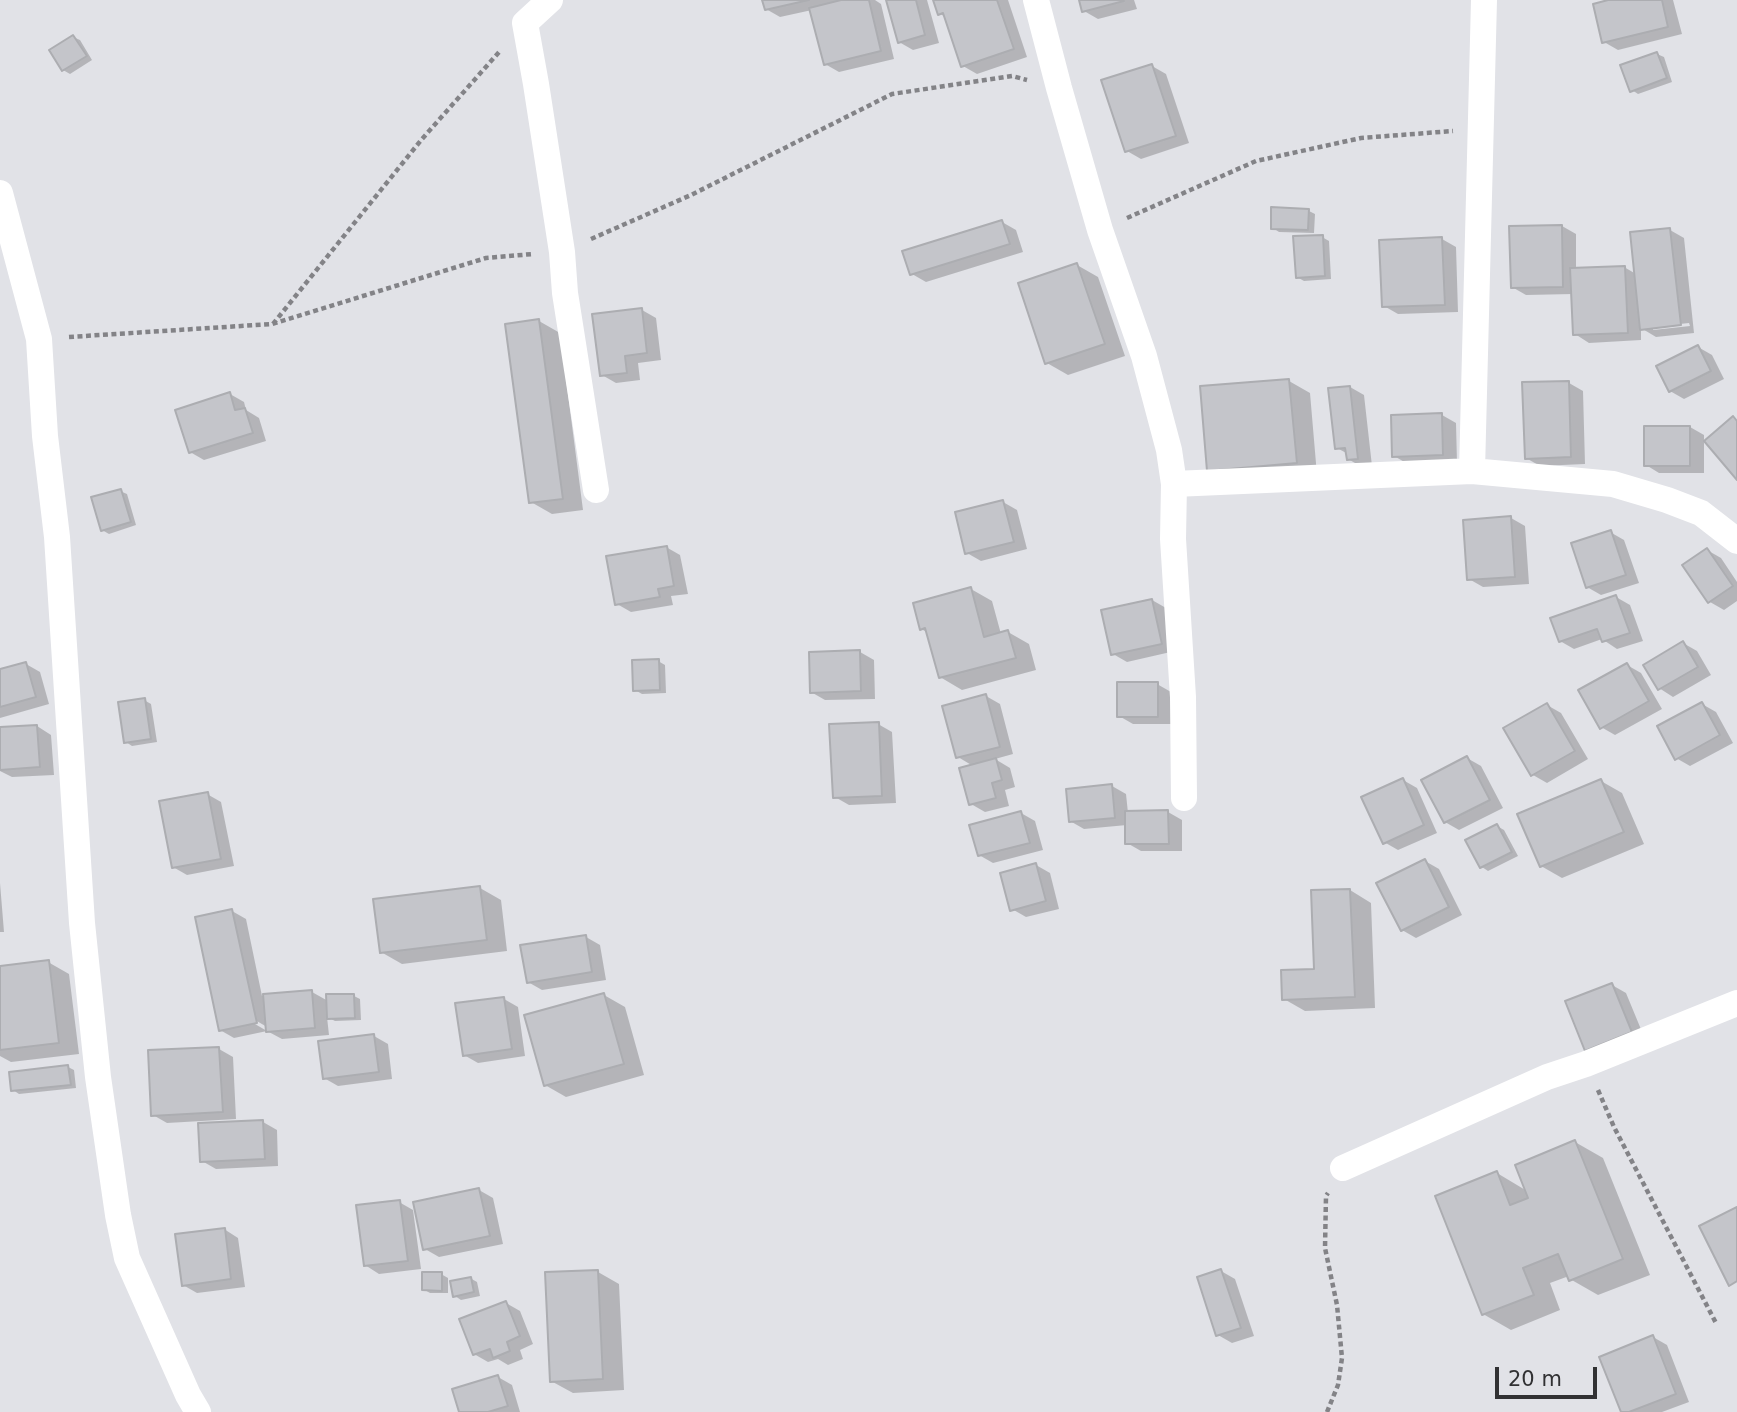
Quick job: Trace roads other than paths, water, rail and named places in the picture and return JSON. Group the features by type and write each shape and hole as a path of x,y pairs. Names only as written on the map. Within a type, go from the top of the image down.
{"street":[{"path":"550,0 525,23 562,252 565,293 596,490"},
{"path":"1037,0 1100,230 1144,356 1169,450 1174,484 1173,539 1183,696 1184,799"},
{"path":"1472,471 1484,0"},
{"path":"0,193 39,340 45,436 59,564 82,923 98,1077 118,1215 127,1258 198,1412"},
{"path":"1174,484 1472,471 1613,484 1701,513 1737,541"},
{"path":"1343,1168 1534,1083 1737,1003"}]}
